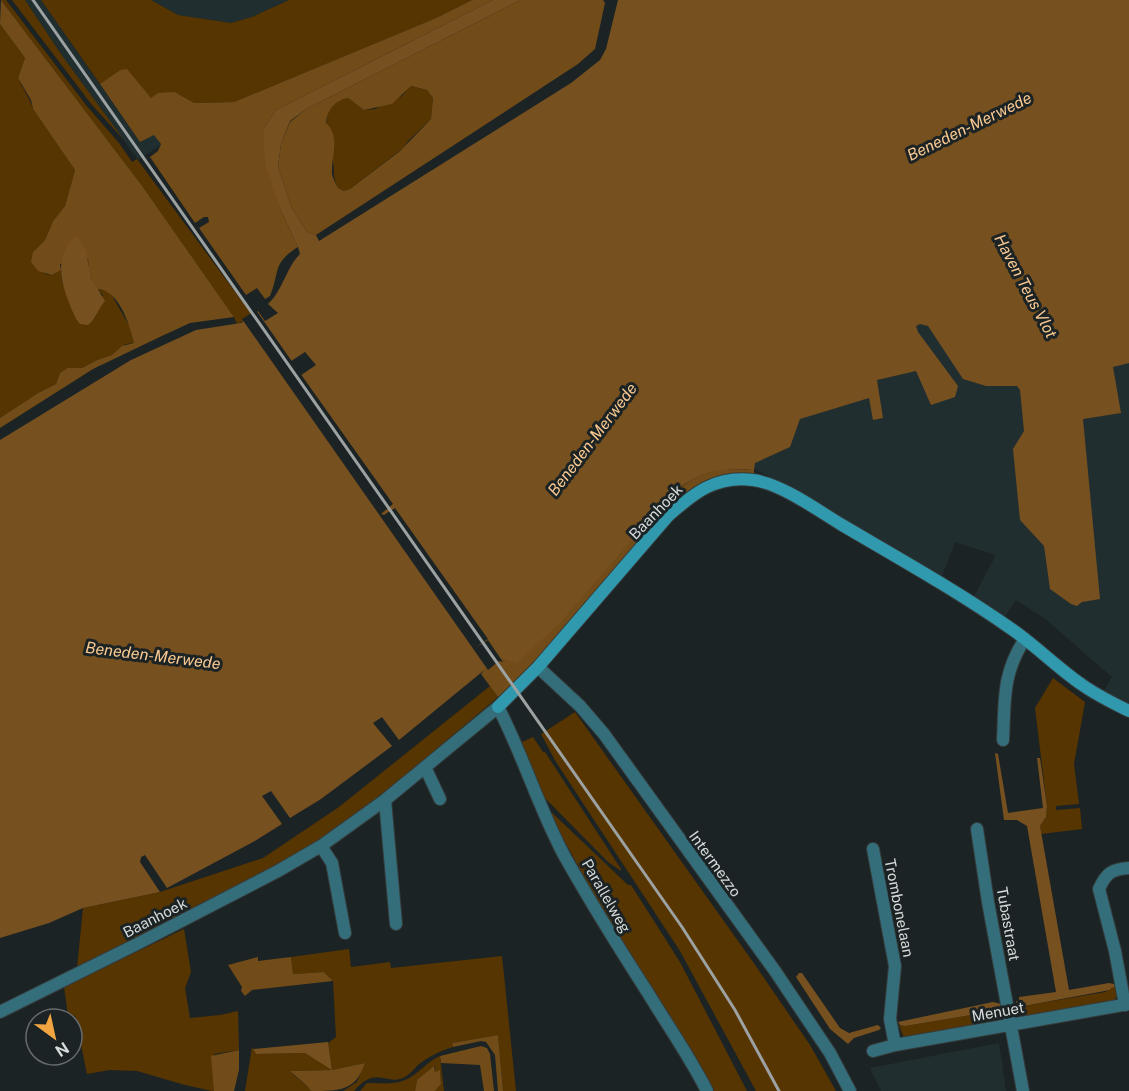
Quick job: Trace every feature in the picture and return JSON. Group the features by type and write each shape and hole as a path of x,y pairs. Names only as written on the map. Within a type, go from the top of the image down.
{"street":[{"name":"Baanhoek","path":"0,1012 137,945 268,876 321,846 385,800 498,707 538,667 668,516 692,494 710,485 733,480 754,480 780,490 806,504 940,583 1025,639 1081,684 1129,711"},
{"path":"1003,740 1005,689 1014,655 1025,639"},
{"name":"Intermezzo","path":"538,667 580,706 604,734 775,971 830,1053 850,1091"},
{"name":"Parallelweg","path":"498,707 537,799 564,854 707,1091"},
{"path":"424,767 440,798"},
{"path":"385,800 396,924"},
{"name":"Tubastraat","path":"977,829 1023,1091"},
{"path":"321,846 332,863 345,933"},
{"name":"Trombonelaan","path":"873,849 896,966 890,1019 895,1045"},
{"path":"1127,1004 1099,889 1103,879 1115,869 1129,868"},
{"name":"Menuet","path":"873,1051 895,1045 1127,1004"}],"shaded area":[{"path":"1,0 6,0 132,162 137,159 253,316 237,324 143,187"},
{"path":"1,0 143,187 234,317 190,323 164,335 93,369 0,428 0,418 56,384 60,373 67,368 82,368 112,355 122,346 134,343 126,317 117,301 105,291 97,289 90,275 88,259 60,264 61,270 52,275 38,271 31,262 33,252 45,240 53,221 65,206 75,170 33,109 31,100 18,78 25,58 0,24"},
{"path":"12,0 25,0 63,57 124,140 92,105"},
{"path":"25,0 41,0 140,142 155,134 162,144 138,160 63,57"},
{"path":"41,0 151,0 178,15 231,23 252,17 289,0 472,0 436,18 234,102 194,103 175,92 151,98 120,70 100,84"},
{"path":"151,0 289,0 252,17 231,23 178,15"},
{"path":"472,0 493,0 276,110 263,129 280,209 298,247 280,263 270,296 265,299 257,288 246,295 199,228 209,222 208,217 195,223 150,157 158,151 161,144 154,135 140,142 100,84 120,70 127,69 151,98 158,93 175,92 194,103 234,102 436,18"},
{"path":"521,0 603,0 605,3 595,49 578,64 316,235 307,232 292,208 278,167 281,144 290,122 306,109","holes":["411,86 427,90 433,98 431,119 400,151 350,189 344,191 338,188 332,174 333,134 326,123 332,106 348,98 364,110 392,104"]},
{"path":"0,24 25,58 18,78 33,109 75,170 65,206 53,221 45,240 33,252 45,274 52,275 61,270 62,281 76,319 95,318 103,295 97,289 110,292 130,327 134,343 126,344 112,355 82,368 67,368 60,373 56,384 0,418"},
{"path":"410,86 427,90 433,98 431,119 403,148 350,189 344,191 338,188 327,133 331,107 338,101 348,98 364,110 375,109 402,96"},
{"path":"1129,250 1129,708 1104,691 1112,677 1044,618 1016,600 1003,620 973,598 996,555 955,542 941,579 728,453 915,321"},
{"path":"721,469 754,470 755,480 704,485 518,681 498,697 481,674 485,669 561,603 682,487 705,474"},
{"path":"1053,678 1085,702 1074,764 1079,804 1056,806 1056,810 1080,808 1082,829 1041,834 1040,826 1046,817 1047,806 1035,708"},
{"path":"490,686 498,697 402,778 304,854 77,968 83,908 160,892 263,858 339,807"},
{"path":"575,712 753,962 810,1045 836,1091 756,1091 680,951 556,762 541,734"},
{"path":"533,737 621,871 608,862 539,792 520,743"},
{"path":"546,807 628,885 631,885 680,962 747,1091 713,1091 612,928"},
{"path":"184,929 191,972 185,988 190,1018 238,1011 239,1050 214,1054 216,1090 212,1091 137,1071 110,1070 87,1074 84,1060 84,1007 67,1007 64,987"},
{"path":"349,949 351,967 390,962 391,968 502,956 516,1091 503,1091 498,1035 452,1043 453,1047 419,1064 405,1077 393,1080 375,1077 362,1083 354,1091 343,1091 357,1082 365,1063 332,1070 290,1071 311,1091 245,1091 252,1047 256,1054 305,1053 332,1069 328,1043 336,1037 333,981 324,972 293,974 291,957"},
{"path":"258,957 258,961 291,957 293,974 324,972 333,981 252,990 245,996 228,965"},
{"path":"1111,987 1116,987 1118,994 1113,1002 1023,1017 1022,1014 1017,1013 1017,1005 1024,1006 1105,992"},
{"path":"1002,1008 1005,1020 904,1038 899,1025 905,1026 995,1011"},
{"path":"498,1035 503,1091 498,1091 495,1055 486,1042 453,1047 452,1043"},
{"path":"999,1043 1006,1091 881,1091 870,1068"},
{"path":"481,1046 487,1048 490,1054 494,1091 484,1091 480,1065 441,1063 440,1056"},
{"path":"239,1050 239,1070 234,1091 214,1091 211,1056"},
{"path":"440,1056 444,1091 435,1091 441,1084 440,1071 435,1072 435,1066 417,1080 415,1091 360,1091 367,1083 401,1082"},
{"path":"365,1063 357,1079 351,1084 330,1091 311,1091 290,1071 332,1070"},
{"path":"434,1066 435,1072 440,1070 441,1084 435,1091 415,1091 417,1080"}],"water":[{"path":"493,0 521,0 306,109 290,121 281,144 278,167 292,208 307,232 316,235 319,241 571,83 600,60 606,49 618,0 1129,0 1129,363 1113,367 1121,413 1083,419 1100,599 1082,602 1077,606 1050,589 1044,546 1020,520 1013,449 1024,431 1020,390 1017,386 986,386 963,379 928,326 920,324 916,326 918,332 958,386 955,397 931,405 916,371 877,380 883,418 873,420 869,398 800,419 790,447 755,463 754,470 719,470 692,480 671,494 560,623 517,663 499,658 399,740 382,717 373,723 392,746 321,799 290,818 271,791 262,796 282,824 253,842 167,888 145,855 141,857 140,862 160,892 83,908 49,923 0,938 0,440 131,360 196,330 241,323 258,311 265,321 278,313 268,304 300,254 280,209 265,163 263,129 276,110","holes":["305,352 316,365 288,384 279,369"]},
{"path":"77,235 86,251 91,278 105,301 88,325 80,324 76,319 61,276 63,254 68,244"},
{"path":"995,753 998,754 1008,813 1043,808 1037,758 1040,758 1047,806 1046,817 1040,826 1069,990 1114,984 1115,987 1110,990 1024,1006 1017,1005 1016,1001 1019,1001 1019,997 1056,992 1027,826 1017,820 1004,820"},
{"path":"802,973 840,1028 849,1033 878,1025 881,1028 854,1038 848,1044 830,1029 796,977"},
{"path":"993,1002 1001,1004 1002,1008 905,1026 898,1022"},
{"path":"328,1042 332,1070 305,1053 256,1054 253,1049"}],"pier":[{"path":"256,310 293,363 283,370 287,380 300,373 393,504 381,514 384,515 395,508 488,639 475,648 488,640 503,662 499,661 488,670 242,319"}],"railway":[{"path":"33,0 682,927 735,1010 779,1091"}],"water label":[{"name":"Beneden-Merwede","path":"969,126"},
{"name":"Haven Teus Vlot","path":"1026,286"},
{"name":"Beneden-Merwede","path":"592,439"},
{"name":"Beneden-Merwede","path":"153,655"}]}
